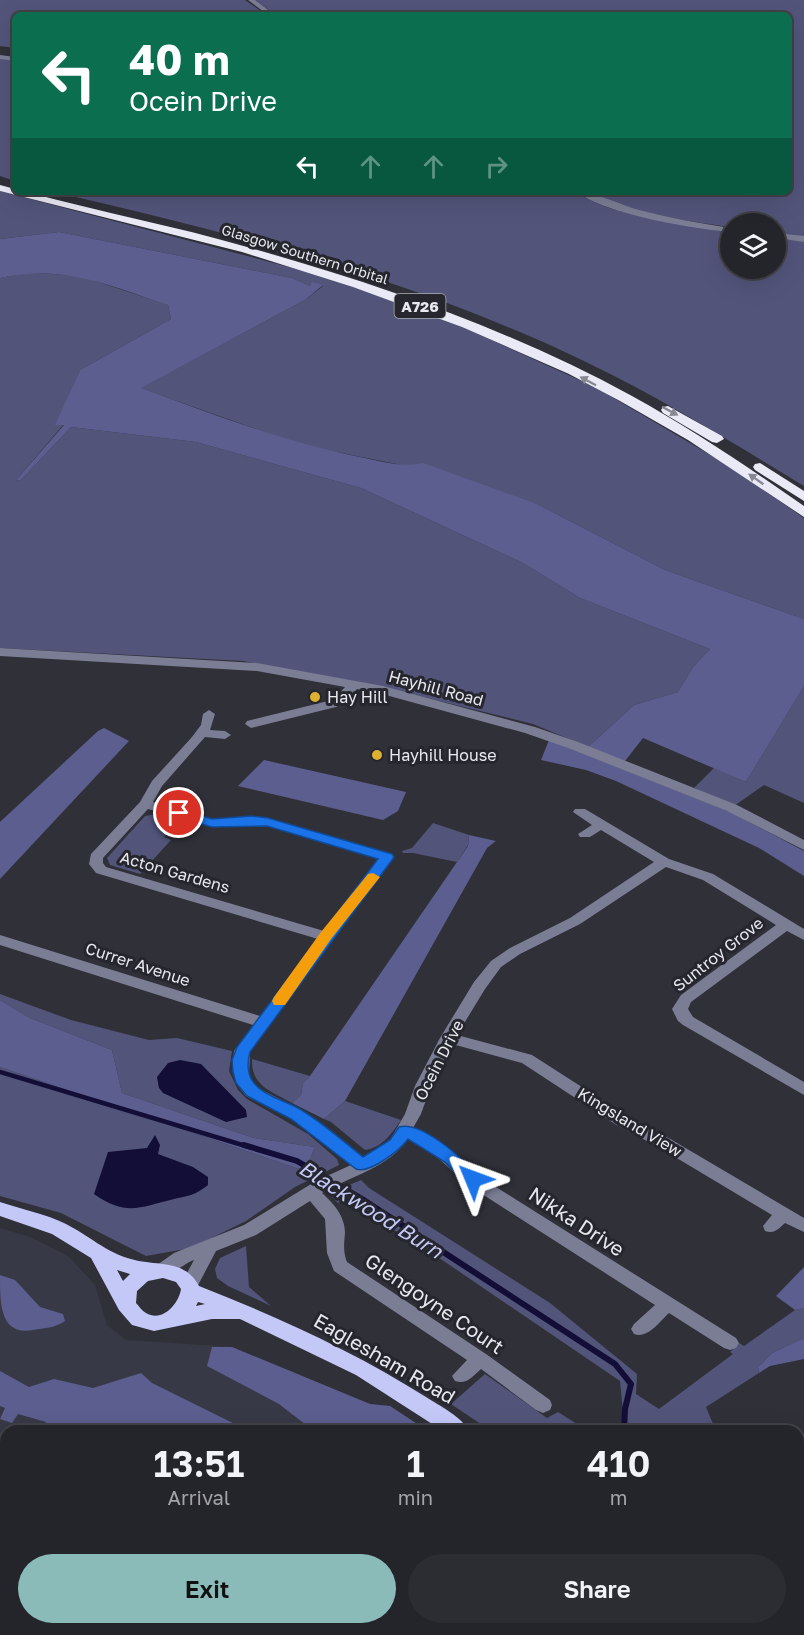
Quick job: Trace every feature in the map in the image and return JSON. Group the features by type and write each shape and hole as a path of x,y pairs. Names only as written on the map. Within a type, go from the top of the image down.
{"highway":[{"name":"Glasgow Southern Orbital","path":"28,195 244,249 427,309 561,366 675,427 752,476 804,513"},
{"name":"Glasgow Southern Orbital","path":"55,195 257,245 349,272 460,311 576,361 690,421 804,497"}],"main road":[{"path":"0,1209 58,1229 98,1253 126,1266 182,1276 190,1288 189,1305 177,1317"},
{"path":"98,1253 135,1317 149,1322 165,1322 177,1317 212,1311 253,1314"},
{"path":"126,1305 127,1288 142,1275 157,1271"},
{"name":"Eaglesham Road","path":"190,1288 337,1353 451,1425"}],"street":[{"path":"251,0 268,12"},
{"path":"588,195 639,213 720,228"},
{"path":"786,237 804,239"},
{"name":"Hayhill Road","path":"0,652 257,667 383,690 537,732 732,808 804,846"},
{"path":"251,724 332,704 341,699 354,685"},
{"name":"Acton Gardens","path":"209,714 207,725 202,733 157,784 145,804 96,857 96,864 101,870 326,936"},
{"path":"202,733 225,735"},
{"path":"145,804 212,823 251,820 268,822 387,857 242,1051 240,1060 244,1083 252,1092 297,1114 362,1165"},
{"name":"Suntroy Grove","path":"580,812 664,862 708,877 804,935"},
{"path":"585,834 601,825"},
{"name":"Ocein Drive","path":"157,1271 180,1258 250,1230 316,1189 396,1144 447,1038 480,984 496,964 515,951 575,921 664,862"},
{"name":"Suntroy Grove","path":"785,925 686,999 680,1009 683,1017 688,1021 804,1089"},
{"name":"Currer Avenue","path":"0,940 264,1023"},
{"name":"Kingsland View","path":"447,1038 527,1059 777,1220 804,1226"},
{"name":"Nikka Drive","path":"404,1131 423,1138 451,1158 474,1181 730,1343"},
{"name":"Glengoyne Court","path":"316,1189 335,1222 334,1254 340,1266 480,1359 543,1405"},
{"path":"190,1288 209,1247"},
{"path":"640,1329 668,1304"},
{"path":"461,1376 480,1359"}],"shaded area":[{"path":"0,0 245,0 263,12 12,12 12,48 0,46"},
{"path":"255,0 804,0 804,237 786,235 786,213 720,213 720,226 658,216 621,206 594,195 792,195 792,12 272,12"},
{"path":"0,58 12,60 12,180 0,176"},
{"path":"0,191 327,277 440,317 595,387 729,466 804,518 804,619 665,570 537,504 407,466 316,448 140,388 305,300 323,286 310,286 292,278 59,232 0,239"},
{"path":"66,195 580,195 629,214 720,230 720,279 786,279 786,239 804,241 804,486 643,391 524,334 393,284 259,243"},
{"path":"59,232 292,278 310,286 312,282 323,285 305,300 141,388 304,444 391,463 407,465 423,463 537,504 665,570 804,619 804,686 746,782 643,738 625,761 588,747 634,705 678,692 693,667 710,649 580,598 523,563 361,488 196,442 71,427 20,481 16,480 64,425 55,425 80,370 171,319 168,305 86,279 45,274 23,274 0,278 0,239"},
{"path":"26,273 77,275 168,305 171,319 80,370 56,425 64,424 16,480 20,481 71,427 196,442 361,488 523,563 580,598 710,649 693,667 678,692 634,705 588,747 533,724 374,685 243,661 0,648 0,278"},
{"path":"804,686 804,803 764,785 734,806 694,788 714,768 746,782"},
{"path":"104,728 129,741 0,879 0,822"},
{"path":"549,740 730,812 804,851 804,876 759,848 616,781 586,770 541,760"},
{"path":"264,760 406,792 398,811 383,820 238,786"},
{"path":"156,814 181,820 164,837 171,840 140,874 110,865 107,858 145,816"},
{"path":"433,823 469,835 468,845 457,862 403,853 402,851 412,848"},
{"path":"469,835 496,841 487,848 345,1101 324,1119 292,1103 301,1095 303,1083 468,846"},
{"path":"0,994 71,1020 149,1040 177,1038 232,1051 229,1071 238,1090 247,1099 308,1134 337,1159 339,1165 295,1187 246,1221 191,1248 146,1256 61,1213 0,1196 0,1067 305,1171 315,1147 254,1138 122,1093 112,1050 30,1018 0,1000"},
{"path":"0,1000 30,1018 112,1050 122,1093 254,1138 315,1147 305,1171 0,1067"},
{"path":"252,1059 310,1076 303,1083 301,1095 292,1103 264,1087 255,1076"},
{"path":"180,1060 201,1064 246,1110 247,1117 226,1122 163,1093 159,1088 157,1077 168,1063"},
{"path":"345,1101 401,1120 381,1143 365,1150 331,1122 324,1119"},
{"path":"155,1135 160,1145 158,1154 193,1167 208,1177 208,1185 192,1195 134,1208 116,1206 94,1194 108,1152 147,1148"},
{"path":"361,1180 369,1188 550,1303 637,1374 636,1394 659,1409 733,1354 730,1352 739,1343 744,1346 795,1310 804,1308 804,1338 772,1353 758,1367 759,1373 706,1407 714,1425 625,1425 620,1381 429,1251 361,1210 348,1197 338,1203 332,1197 333,1192"},
{"path":"0,1228 30,1237 68,1256 95,1285 107,1325 126,1340 232,1347 370,1404 390,1406 419,1425 0,1425"},
{"path":"246,1246 249,1287 271,1306 228,1286 217,1278 215,1269 220,1258"},
{"path":"804,1267 804,1308 795,1310 776,1296"},
{"path":"0,1275 15,1280 40,1307 63,1314 65,1321 54,1326 33,1330 22,1331 14,1328 4,1316"},
{"path":"804,1338 804,1359 770,1366 759,1373 758,1367 772,1353"},
{"path":"212,1347 232,1347 370,1404 390,1406 419,1425 306,1425 279,1404 207,1366"},
{"path":"0,1371 29,1387 54,1379 93,1388 141,1373 152,1383 237,1425 44,1425 46,1422 18,1414 12,1423 0,1419 5,1408 0,1406"},
{"path":"485,1374 547,1418 558,1412 579,1425 482,1425 451,1404"}],"waterway":[{"name":"Blackwood Burn","path":"0,1072 249,1147"},
{"name":"Blackwood Burn","path":"244,1145 297,1161 362,1199 615,1364 631,1384 625,1409 624,1425"}],"slow traffic":[{"path":"280,1001 326,936 373,877"}],"place":[{"name":"Hay Hill","path":"315,697"},
{"name":"Hayhill House","path":"377,755"}],"route":[{"path":"179,813 212,823 251,820 268,822 387,857 242,1051 241,1072 244,1083 252,1092 297,1114 362,1165 396,1144 404,1131 423,1138 451,1158 473,1179"}]}
